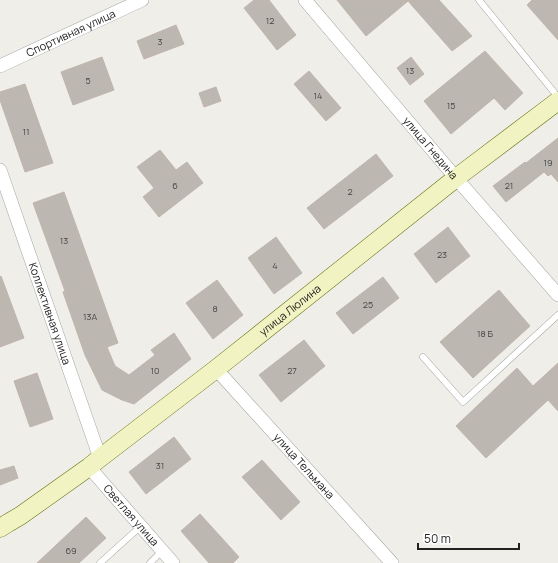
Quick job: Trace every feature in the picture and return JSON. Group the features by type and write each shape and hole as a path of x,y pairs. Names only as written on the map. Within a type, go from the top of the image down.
{"main road":[{"name":"улица Люлина","path":"0,528 20,516 94,463 216,369 456,178 558,101"},
{"name":"улица Люлина","path":"0,537 12,527 20,516"}],"street":[{"name":"Спортивная улица","path":"0,66 142,0"},
{"name":"улица Гнедина","path":"305,0 456,178 558,295"},
{"name":"Коллективная улица","path":"0,170 94,463"},
{"name":"улица Тельмана","path":"216,369 392,563"},
{"name":"Светлая улица","path":"94,463 140,526 173,563"}],"lane":[{"path":"479,0 558,97"},
{"path":"423,357 463,402 558,315"},
{"path":"100,563 140,526"},
{"path":"150,563 162,551"}],"building":[{"path":"254,0 269,0 296,35 277,50 244,8"},
{"path":"337,0 439,0 472,36 452,51 408,1 366,36"},
{"path":"532,0 558,0 558,40 527,5"},
{"path":"176,25 184,44 144,59 137,41"},
{"path":"485,51 523,93 505,110 494,98 451,134 424,101"},
{"path":"102,57 114,90 73,105 61,72"},
{"path":"411,57 424,74 410,85 397,68"},
{"path":"309,71 341,108 326,121 294,84"},
{"path":"25,84 53,163 25,172 0,100 0,92"},
{"path":"216,87 221,101 204,107 199,93"},
{"path":"558,138 558,182 551,174 548,176 544,172 506,202 493,186"},
{"path":"160,150 176,170 187,162 203,183 159,217 143,197 154,188 137,167"},
{"path":"376,154 393,176 324,229 307,208"},
{"path":"64,192 118,343 107,347 115,366 129,375 155,355 151,350 174,333 191,359 134,404 102,390 85,355 63,292 65,291 33,203"},
{"path":"448,227 470,256 436,283 414,254"},
{"path":"276,237 302,273 274,294 248,258"},
{"path":"1,276 24,338 0,347 0,277"},
{"path":"383,277 399,298 353,334 336,313"},
{"path":"217,280 243,315 213,339 186,303"},
{"path":"499,290 530,326 473,378 440,342"},
{"path":"304,340 325,366 281,402 259,375"},
{"path":"558,363 558,411 548,400 486,458 456,426 517,368 533,386"},
{"path":"37,373 53,419 30,427 14,381"},
{"path":"174,437 191,459 146,494 129,472"},
{"path":"262,460 300,502 281,520 242,477"},
{"path":"14,466 18,478 0,485 0,470"},
{"path":"200,514 239,557 233,563 209,563 181,531"},
{"path":"86,517 106,538 79,563 37,563"}]}
